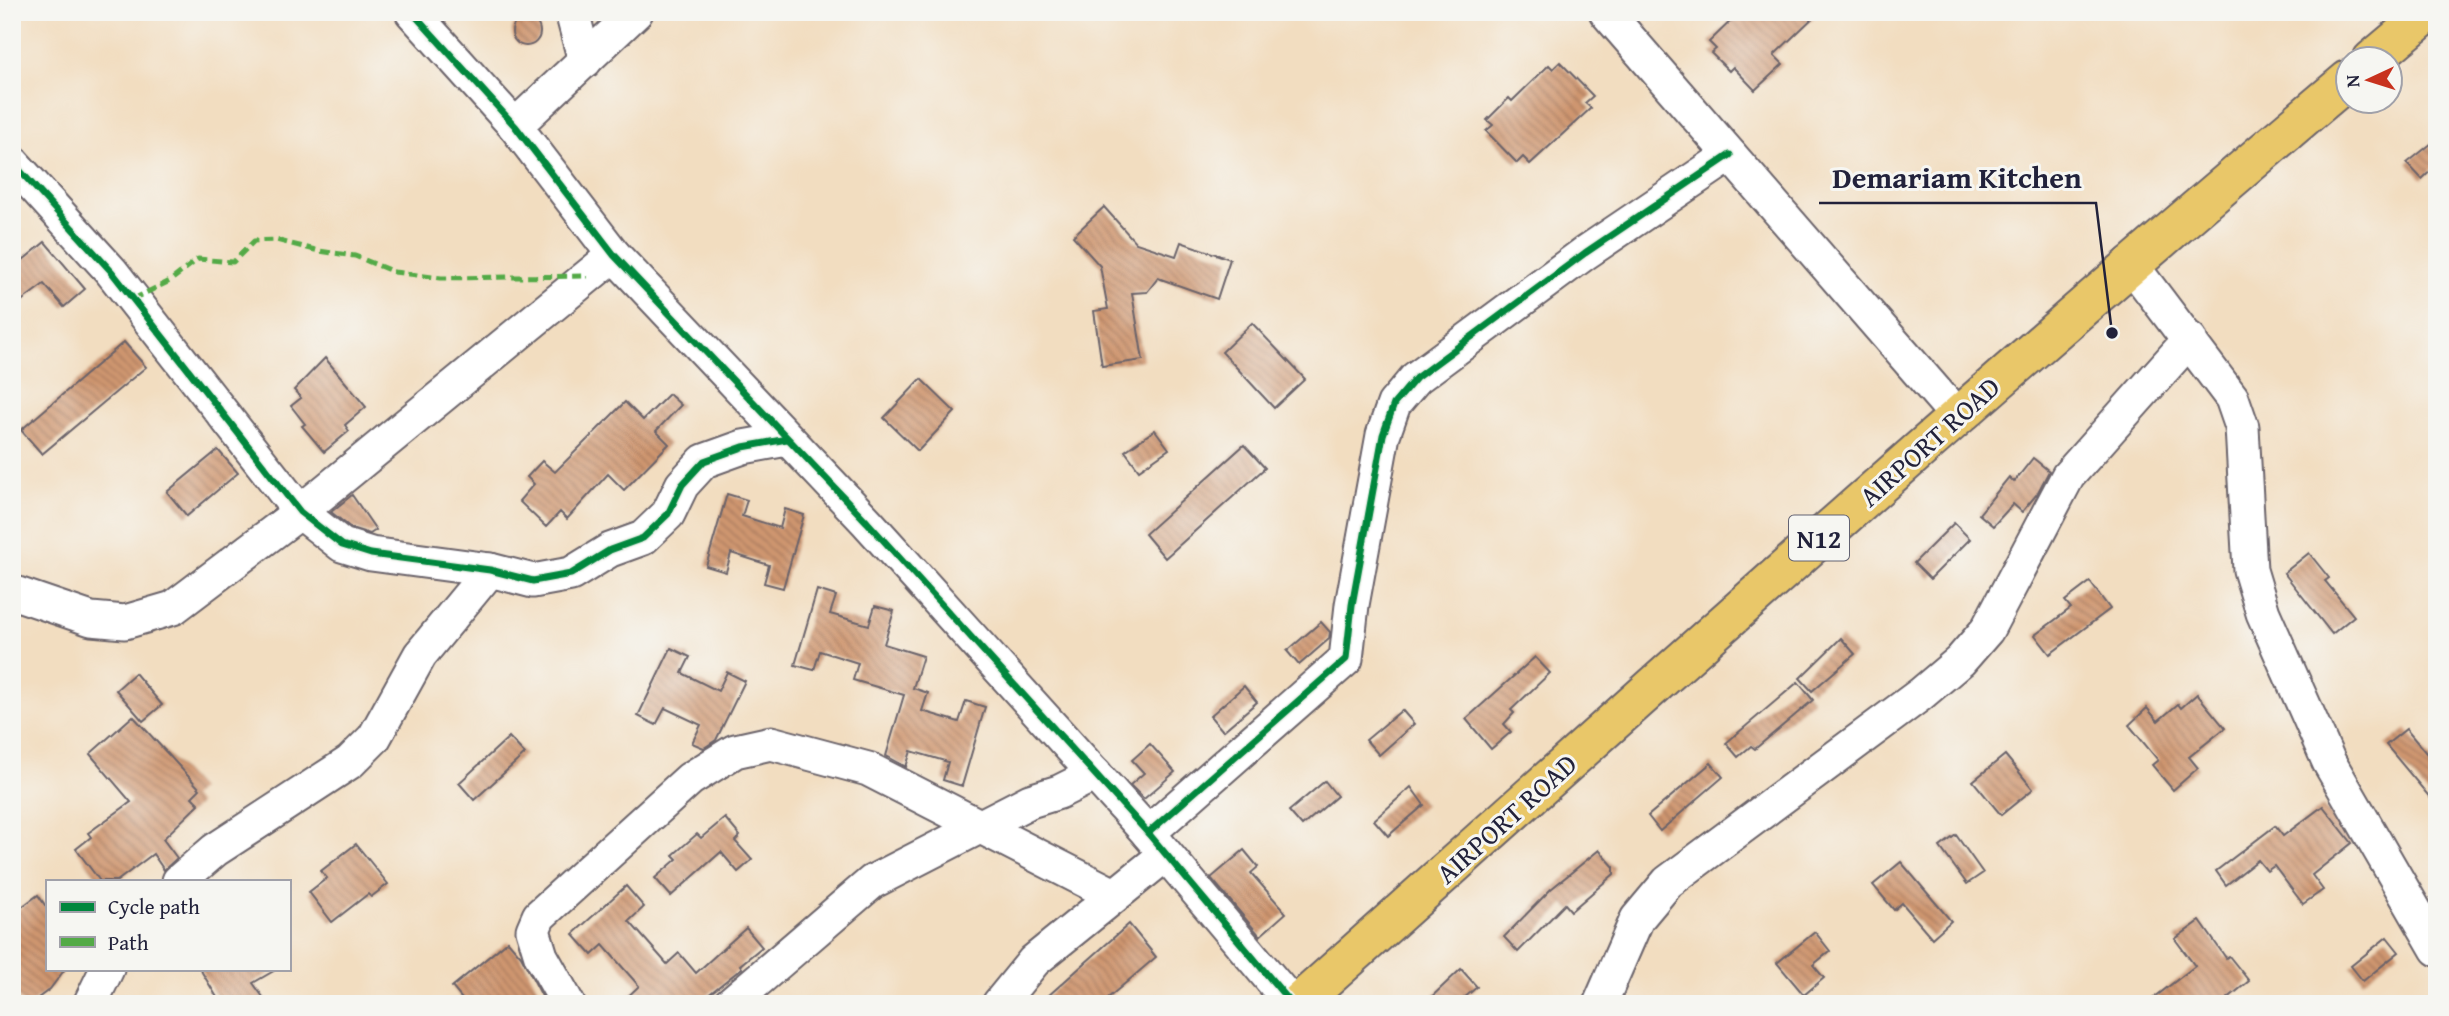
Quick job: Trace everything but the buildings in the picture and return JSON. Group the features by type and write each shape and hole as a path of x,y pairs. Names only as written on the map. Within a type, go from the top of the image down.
{"highway":[{"path":"2389,46 2429,12"},
{"name":"AIRPORT ROAD","path":"1298,1004 2130,263 2334,91"}],"street":[{"path":"412,12 515,127 614,255 867,522 1157,844 1292,1004"},
{"path":"572,12 584,61"},
{"path":"515,127 636,12"},
{"path":"1606,12 1957,416"},
{"path":"999,1004 1034,961 1114,895 1157,844 1346,659 1352,605 1383,435 1394,404 1416,378 1584,253 1730,155"},
{"path":"12,162 111,271 300,512 342,545 371,554 490,570 533,581 570,574 610,550 643,538 668,514 682,485 704,461 743,447 787,439"},
{"path":"18,600 90,619 125,622 173,608 300,512 614,255"},
{"path":"2130,263 2190,338 2232,398 2242,426 2250,570 2263,613 2329,762 2437,949"},
{"path":"1600,1004 1637,919 1668,882 1921,694 1960,661 1987,630 2068,476 2190,338"},
{"path":"179,880 215,850 351,762 374,738 420,654 490,570"},
{"path":"568,1004 541,956 533,930 539,916 690,779 735,751 771,743 868,769 1114,895"},
{"path":"730,1004 872,882 1030,801 1059,792 1095,774"},
{"path":"90,1004 107,970"}],"marked path":[{"path":"133,299 170,281 198,259 233,262 254,241 276,240 319,251 355,256 394,272 441,278 588,276"}],"cycle path":[{"path":"412,12 515,126 614,255 867,522 1148,833 1292,1004"},
{"path":"1148,833 1346,659 1352,605 1383,435 1394,404 1416,378 1585,253 1730,155"},
{"path":"12,162 111,271 300,512 342,545 371,554 490,570 533,581 571,574 610,550 643,538 668,514 682,485 704,461 743,447 787,439"}],"place":[{"name":"Demariam Kitchen","path":"2112,333"}]}
